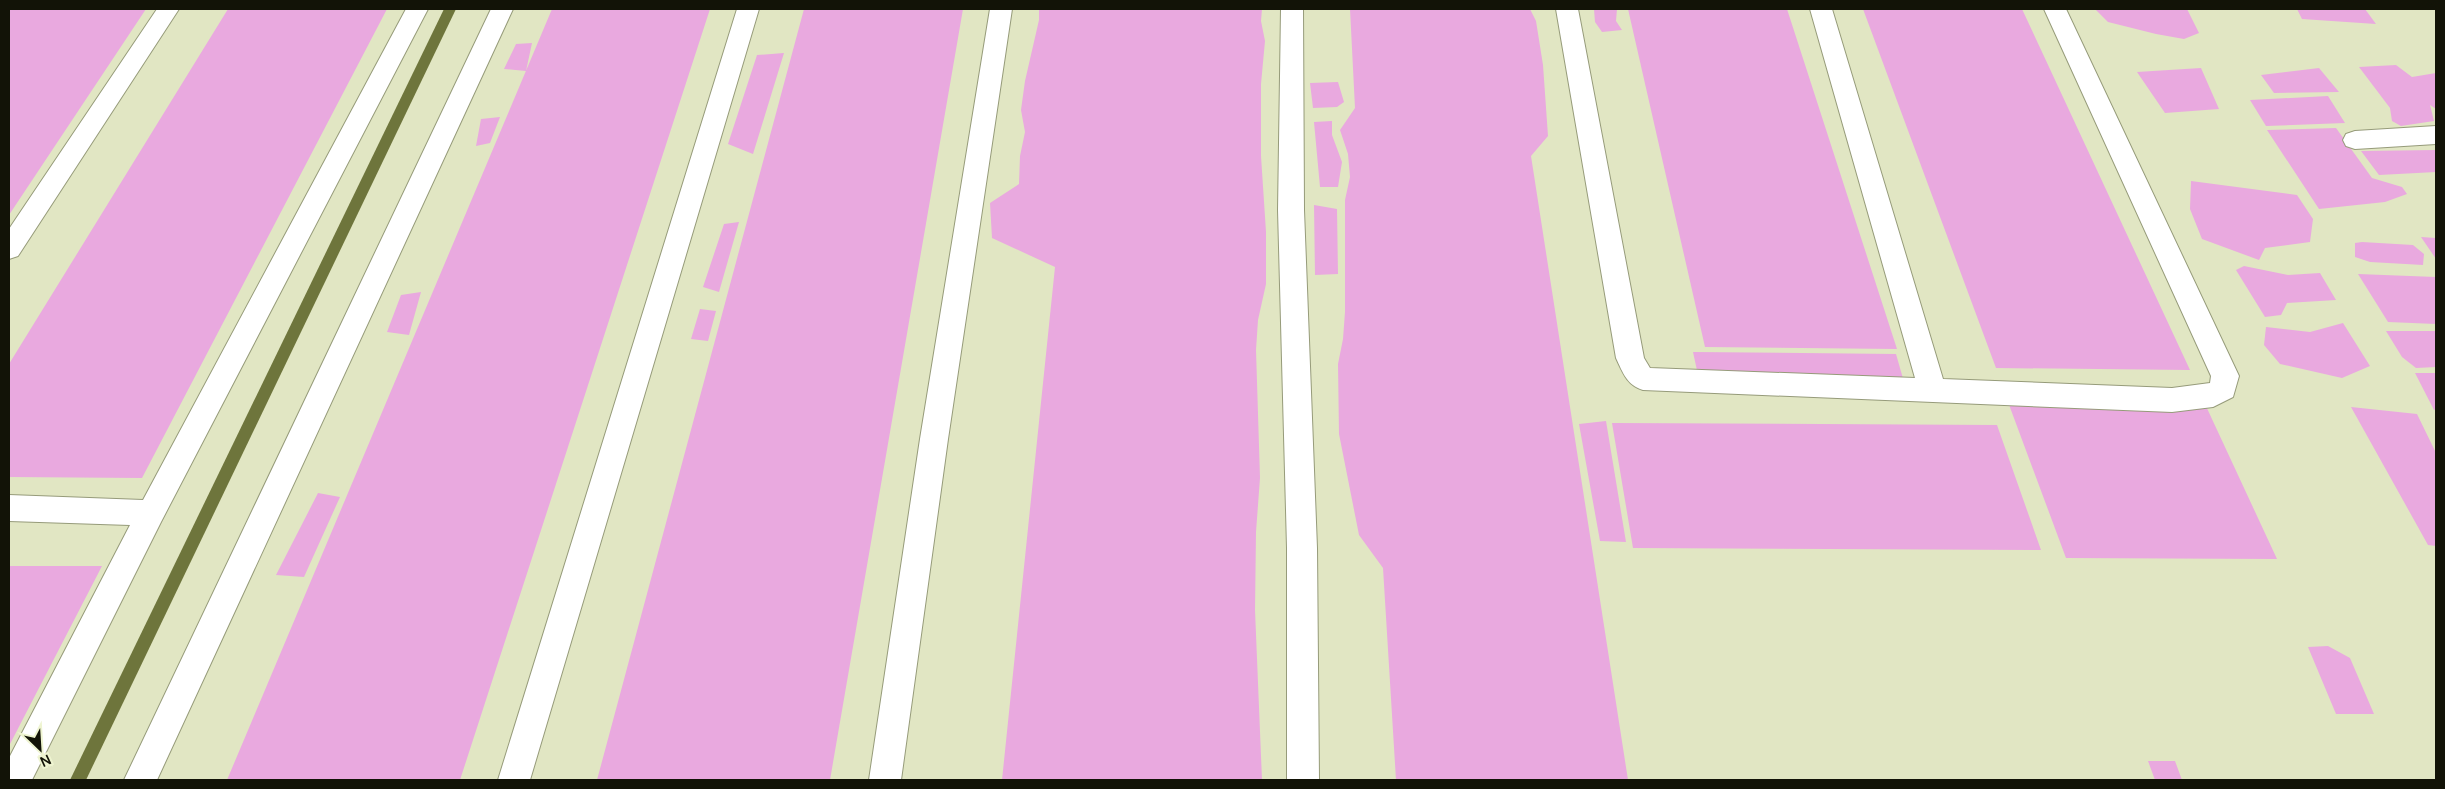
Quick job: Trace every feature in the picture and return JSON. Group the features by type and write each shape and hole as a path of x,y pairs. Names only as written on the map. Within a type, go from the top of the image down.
{"street":[{"path":"9,249 168,9"},
{"path":"15,780 151,513 417,9"},
{"path":"140,780 502,9"},
{"path":"514,780 748,9"},
{"path":"885,780 933,449 1001,9"},
{"path":"1292,9 1292,210 1302,548 1302,780"},
{"path":"1567,9 1630,358 1644,379 1933,392 2172,400 2213,395 2223,389 2225,376 2055,9"},
{"path":"1821,9 1933,392"},
{"path":"2355,140 2436,135"},
{"path":"9,508 151,513"}],"building":[{"path":"9,9 146,9 9,215"},
{"path":"228,9 387,9 142,478 9,477 9,364"},
{"path":"552,9 710,9 460,780 227,780"},
{"path":"804,9 963,9 830,780 597,780"},
{"path":"1039,9 1262,9 1261,21 1265,41 1261,84 1261,156 1266,232 1266,284 1258,320 1256,350 1260,478 1256,532 1255,610 1262,780 1002,780 1055,267 992,238 990,203 1019,184 1020,156 1025,132 1021,110 1025,81 1039,20"},
{"path":"1350,9 1530,9 1536,21 1543,65 1548,136 1531,156 1628,780 1396,780 1383,568 1359,535 1339,434 1338,364 1343,339 1345,312 1345,200 1350,177 1348,154 1340,130 1355,108"},
{"path":"1594,9 1617,9 1616,21 1622,30 1602,32 1595,22"},
{"path":"1628,9 1787,9 1897,349 1705,347"},
{"path":"1863,9 2022,9 2190,370 1996,368"},
{"path":"2095,9 2187,9 2199,33 2184,39 2156,34 2108,22"},
{"path":"2297,9 2365,9 2376,24 2302,19"},
{"path":"532,43 526,71 504,69 516,44"},
{"path":"784,53 753,154 728,144 757,55"},
{"path":"2396,65 2412,77 2436,73 2436,109 2430,105 2434,121 2401,126 2392,121 2390,108 2359,67"},
{"path":"2201,68 2219,109 2165,113 2137,72"},
{"path":"2319,68 2339,92 2274,93 2261,75"},
{"path":"1338,82 1344,102 1337,107 1313,108 1310,83"},
{"path":"2328,96 2345,123 2266,126 2250,100"},
{"path":"500,117 490,143 476,146 481,119"},
{"path":"1332,121 1332,135 1342,162 1338,187 1320,187 1314,122"},
{"path":"2336,128 2372,178 2402,187 2407,194 2385,202 2319,209 2267,130"},
{"path":"2436,150 2436,172 2379,175 2361,151"},
{"path":"2191,181 2297,195 2313,219 2310,242 2265,248 2259,260 2202,239 2190,209"},
{"path":"1314,205 1337,209 1338,274 1315,275"},
{"path":"739,222 719,292 703,287 724,224"},
{"path":"2421,237 2436,238 2436,259"},
{"path":"2355,243 2413,245 2424,254 2423,265 2370,262 2355,257"},
{"path":"2244,266 2288,275 2320,273 2336,300 2287,303 2281,315 2265,317 2236,270"},
{"path":"2358,274 2436,277 2436,324 2388,322"},
{"path":"421,292 409,335 387,332 401,295"},
{"path":"700,309 716,311 708,341 691,339"},
{"path":"2343,323 2370,366 2342,378 2280,364 2264,345 2266,327 2310,332"},
{"path":"2386,331 2436,331 2436,367 2416,368 2402,357"},
{"path":"1693,352 1896,354 1904,382 1698,375"},
{"path":"2415,373 2436,373 2436,409 2434,410"},
{"path":"2008,402 2205,404 2277,559 2066,558"},
{"path":"2351,407 2417,414 2436,453 2436,546 2428,545"},
{"path":"1606,421 1626,542 1600,541 1579,424"},
{"path":"1612,423 1997,425 2041,550 1633,548"},
{"path":"318,493 340,497 304,577 276,575"},
{"path":"9,566 102,566 9,746"},
{"path":"2328,646 2350,658 2374,714 2336,714 2308,647"},
{"path":"2148,761 2175,761 2182,780 2155,780"}],"waterway":[{"path":"78,780 450,9"}]}
